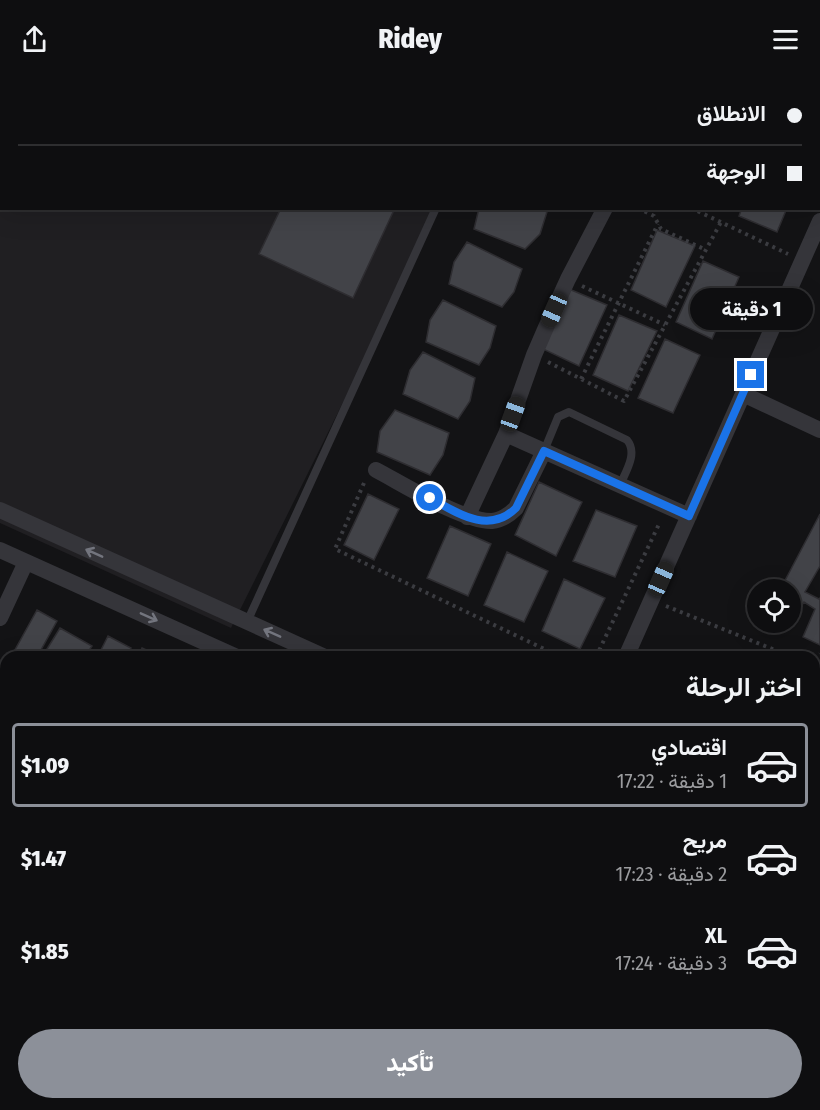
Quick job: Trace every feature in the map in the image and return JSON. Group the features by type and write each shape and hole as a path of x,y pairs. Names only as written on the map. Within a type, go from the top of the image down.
{"street":[{"path":"467,517 506,434 534,355 568,279 604,210"},
{"path":"629,651 820,221"},
{"path":"743,394 820,430"},
{"path":"506,434 689,516"},
{"path":"376,470 467,517 490,521 509,515 516,508 544,451"},
{"path":"0,510 312,651"},
{"path":"0,550 224,651"},
{"path":"0,618 26,562"}],"lane":[{"path":"247,621 435,210"},
{"path":"544,451 558,417 569,412 627,440 632,446 633,454 620,485"}],"path":[{"path":"642,210 654,216 661,229 706,250"},
{"path":"695,210 802,261"},
{"path":"534,355 624,401 721,222"},
{"path":"581,379 658,225"},
{"path":"568,279 665,325"},
{"path":"376,470 367,475 335,549 548,651"},
{"path":"599,651 668,507"},
{"path":"651,600 777,651"}],"shaded area":[{"path":"0,210 439,210 231,628 0,523"}],"building":[{"path":"280,210 394,210 353,298 259,254"},
{"path":"479,210 543,210 547,212 540,234 525,249 474,229"},
{"path":"741,210 786,210 777,232 739,216"},
{"path":"657,230 695,246 666,307 631,290"},
{"path":"467,242 522,269 514,292 502,307 449,284 454,262"},
{"path":"703,261 739,277 712,339 676,322"},
{"path":"569,289 607,305 579,366 543,349"},
{"path":"443,300 496,326 490,348 479,365 426,342 430,320"},
{"path":"619,315 657,331 628,391 593,375"},
{"path":"665,339 700,355 673,413 638,398"},
{"path":"423,352 475,378 470,401 458,419 403,394 410,370"},
{"path":"395,410 449,433 443,455 430,475 377,452 380,431"},
{"path":"539,482 582,502 556,556 515,535"},
{"path":"368,494 399,509 374,560 344,545"},
{"path":"596,510 637,526 615,577 573,561"},
{"path":"820,514 820,566 805,592 820,598 820,645 803,637 815,609 804,602 801,606 801,579 786,579"},
{"path":"450,526 491,544 468,596 427,578"},
{"path":"507,552 548,571 524,622 484,605"},
{"path":"564,579 605,598 580,649 542,631"},
{"path":"37,610 57,621 40,651 14,651"},
{"path":"60,628 92,646 89,651 46,651"},
{"path":"108,636 131,648 129,651 100,651"}],"route":[{"path":"430,498 467,517 490,521 500,519 509,515 516,508 544,451 689,516 751,375"}]}
